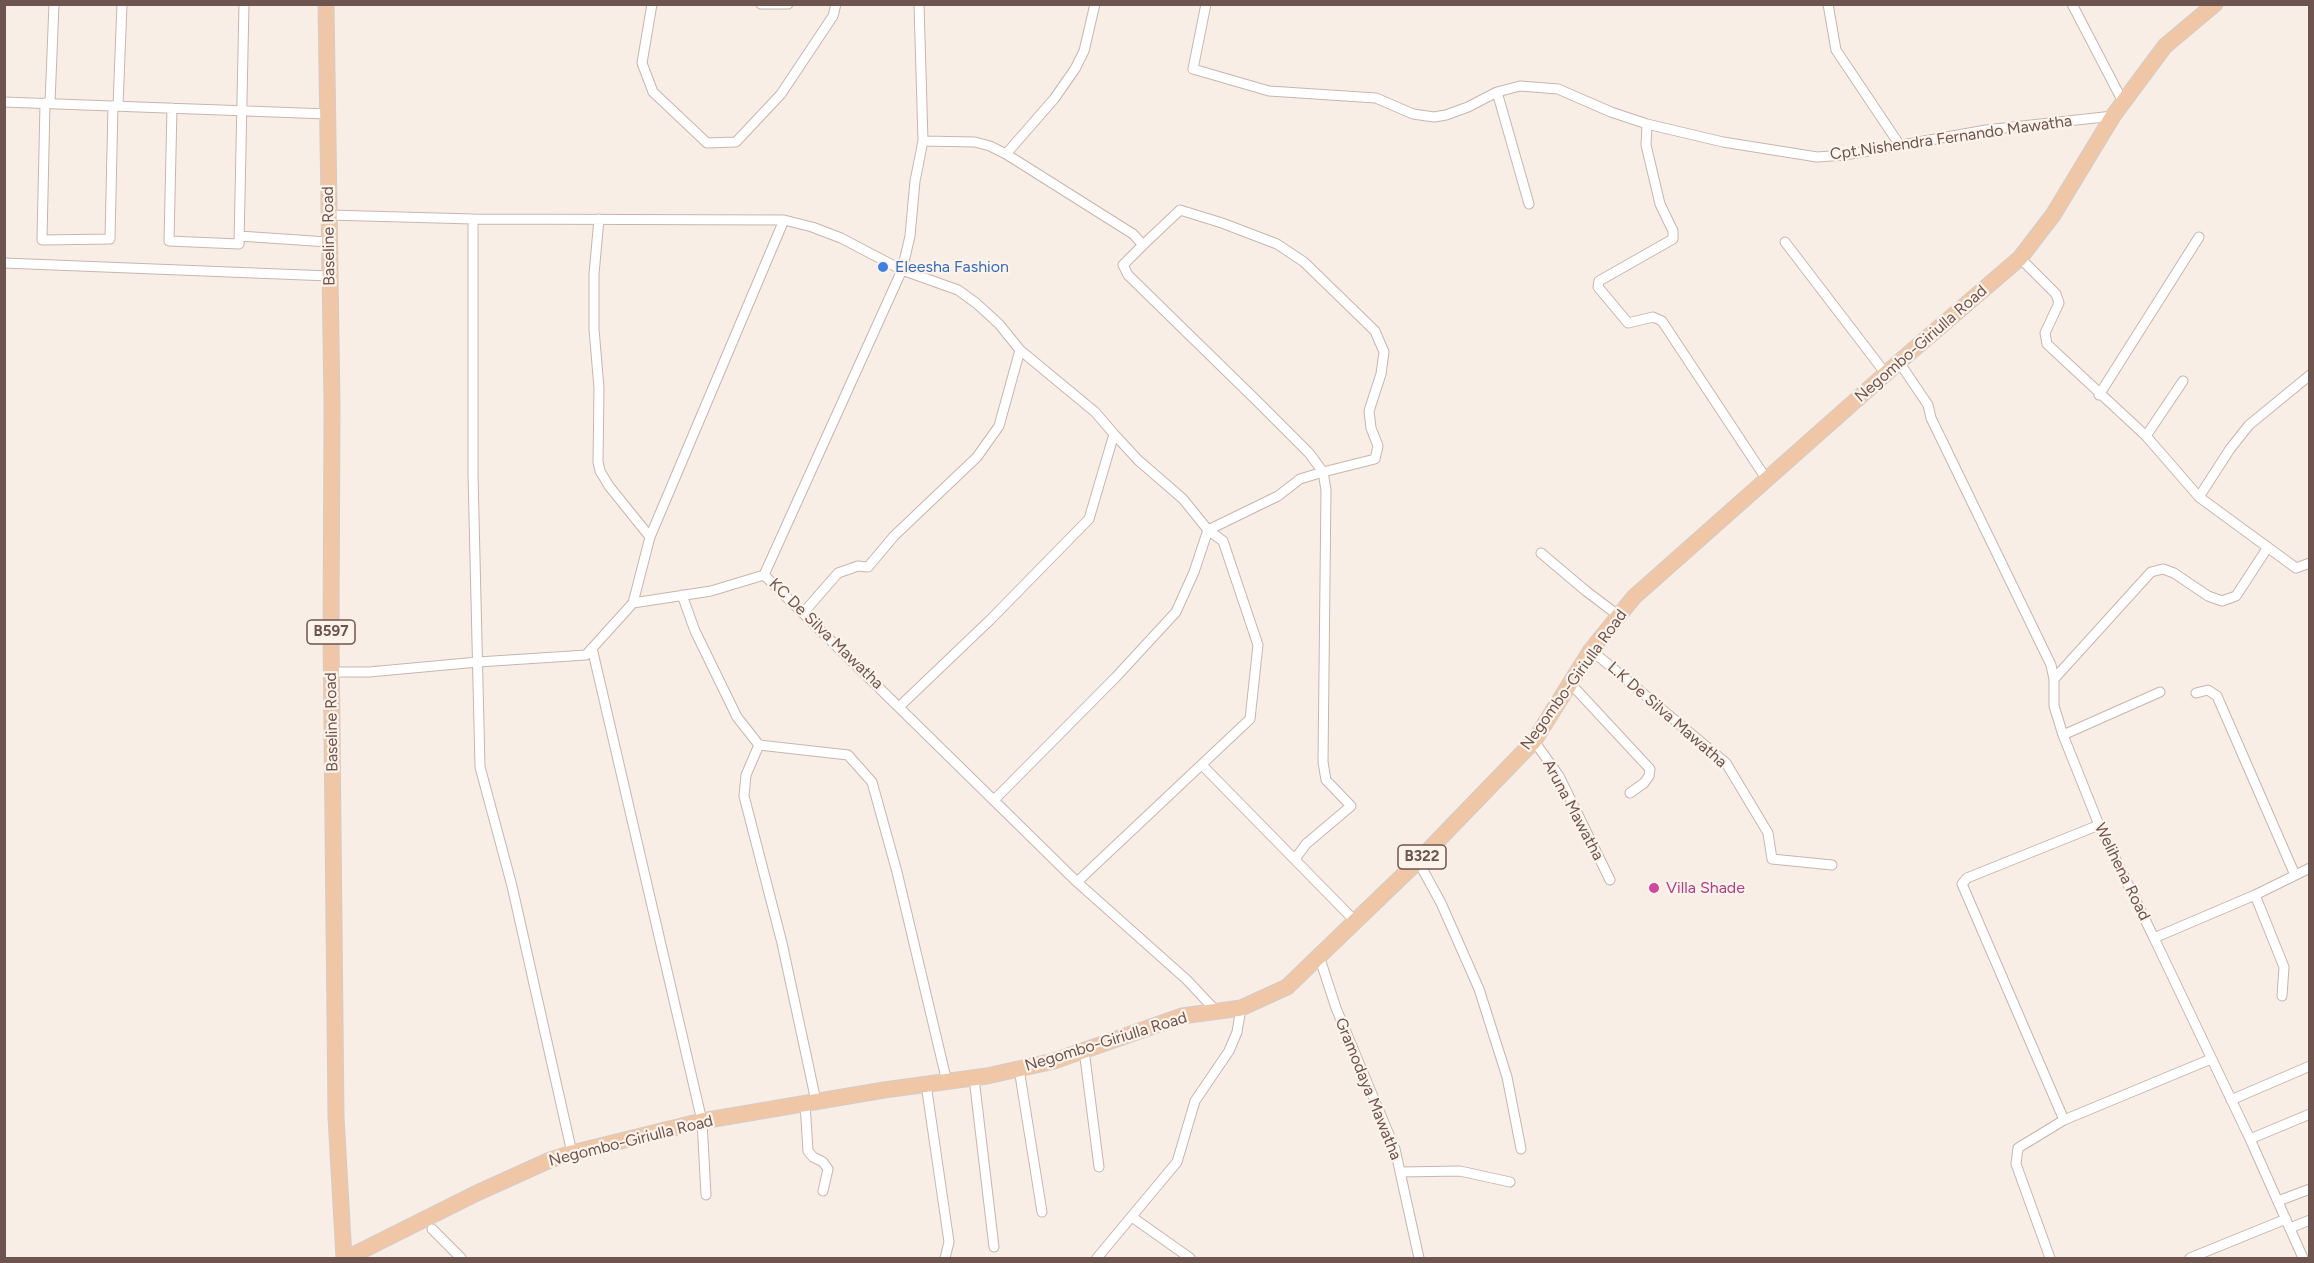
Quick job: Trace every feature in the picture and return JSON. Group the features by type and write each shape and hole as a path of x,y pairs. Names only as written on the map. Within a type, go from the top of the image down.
{"main road":[{"name":"Baseline Road","path":"326,4 332,406 336,1117 346,1258"},
{"name":"Negombo-Giriulla Road","path":"346,1258 477,1193 550,1160 572,1153 702,1121 810,1102 974,1078 1054,1061 1182,1016 1241,1008 1287,987 1418,861 1534,741 1591,650 1634,597 2020,258 2053,215 2113,116 2165,46 2215,4"}],"street":[{"path":"54,4 47,103 42,240 110,239 122,4"},
{"path":"172,108 169,241 239,244 244,4"},
{"path":"651,4 642,63 653,92 707,143 736,142 781,94 833,16 836,4"},
{"path":"761,4 788,4"},
{"name":"KC De Silva Mawatha","path":"919,4 923,141 915,181 910,236 902,270 764,575 1077,882 1187,980 1217,1011"},
{"path":"1006,154 1054,99 1075,69 1084,51 1095,4"},
{"name":"Cpt.Nishendra Fernando Mawatha","path":"1206,4 1193,69 1269,91 1376,98 1413,114 1434,117 1468,107 1497,92 1520,86 1558,89 1611,112 1647,124 1723,142 1817,157 1845,155 1986,130 2113,116"},
{"path":"1828,4 1836,50 1899,144"},
{"path":"2072,4 2123,102"},
{"path":"1497,92 1529,204"},
{"path":"4,102 328,114"},
{"path":"1647,124 1646,145 1660,204 1673,231 1673,239 1599,281 1598,287 1628,323 1653,317 1662,321 1767,480"},
{"path":"923,141 975,142 990,146 1133,234 1143,245"},
{"path":"994,800 1116,677 1176,612 1194,572 1208,530 1278,496 1300,479 1323,472 1375,459 1377,446 1371,428 1369,411 1381,374 1384,352 1375,332 1304,262 1277,243 1180,210 1123,265 1128,275 1265,408 1309,453 1323,472 1326,490 1323,762 1326,780 1351,806 1306,844 1295,859"},
{"path":"329,215 473,219 784,220 812,226 841,238 902,270 958,290 999,324 1020,350 1095,412 1138,460 1183,499 1208,530 1223,541 1258,645 1250,719 1077,882"},
{"path":"473,219 473,474 480,767 512,886 572,1153"},
{"path":"599,219 594,274 594,329 599,388 598,462 600,471 609,486 650,537"},
{"path":"332,672 369,672 586,655 633,603 650,537 784,220"},
{"path":"239,236 328,242"},
{"path":"2099,395 2199,237"},
{"path":"1785,242 1886,374"},
{"path":"2020,258 2056,294 2059,303 2045,333 2047,344 2099,395 2146,436 2199,497 2296,568 2310,563"},
{"path":"4,263 329,276"},
{"path":"804,612 838,573 858,566 868,567 894,536 977,457 999,426 1020,350"},
{"name":"Welihena Road","path":"1899,362 1928,405 1931,418 2051,665 2054,679 2054,706 2063,735 2099,825 2154,938 2255,895 2310,868"},
{"path":"2199,497 2230,449 2249,425 2310,375"},
{"path":"2146,436 2183,381"},
{"path":"900,706 990,620 1089,519 1114,434"},
{"path":"2054,679 2151,572 2163,569 2174,573 2208,596 2222,601 2236,596 2268,547"},
{"path":"1541,553 1619,616"},
{"path":"633,603 711,591 764,575"},
{"path":"682,595 695,631 737,717 759,745 848,755 873,782 947,1082"},
{"path":"592,648 702,1121 706,1195"},
{"name":"L.K De Silva Mawatha","path":"1591,650 1726,763 1768,834 1772,859 1832,865"},
{"path":"1571,684 1650,770 1649,777 1644,783 1630,794"},
{"path":"2196,693 2208,690 2217,696 2295,875"},
{"path":"2063,735 2160,692"},
{"name":"Aruna Mawatha","path":"1534,741 1559,776 1611,880"},
{"path":"759,745 746,775 744,796 782,943 810,1102 808,1151 813,1157 823,1162 828,1169 823,1191"},
{"path":"1202,765 1355,921"},
{"path":"2064,1120 1962,884 1967,878 2099,825"},
{"path":"1418,861 1441,903 1479,989 1507,1077 1521,1149"},
{"path":"2255,895 2284,968 2282,996"},
{"path":"2154,938 2250,1139 2303,1258"},
{"name":"Gramodaya Mawatha","path":"1318,956 1336,1008 1395,1149 1419,1258"},
{"path":"1097,1258 1177,1162 1195,1101 1229,1051 1237,1032 1241,1008"},
{"path":"1084,1050 1099,1167"},
{"path":"2050,1258 2016,1164 2018,1148 2064,1120 2211,1059"},
{"path":"2231,1100 2310,1066"},
{"path":"1019,1069 1042,1212"},
{"path":"974,1078 994,1246"},
{"path":"926,1084 948,1242 945,1258"},
{"path":"2250,1139 2310,1114"},
{"path":"1400,1172 1460,1171 1510,1182"},
{"path":"2278,1202 2310,1189"},
{"path":"1132,1217 1190,1258"},
{"path":"2190,1258 2288,1224 2310,1220"},
{"path":"432,1229 461,1258"}],"place":[{"name":"Eleesha Fashion","path":"883,267"},
{"name":"Villa Shade","path":"1654,888"}]}
